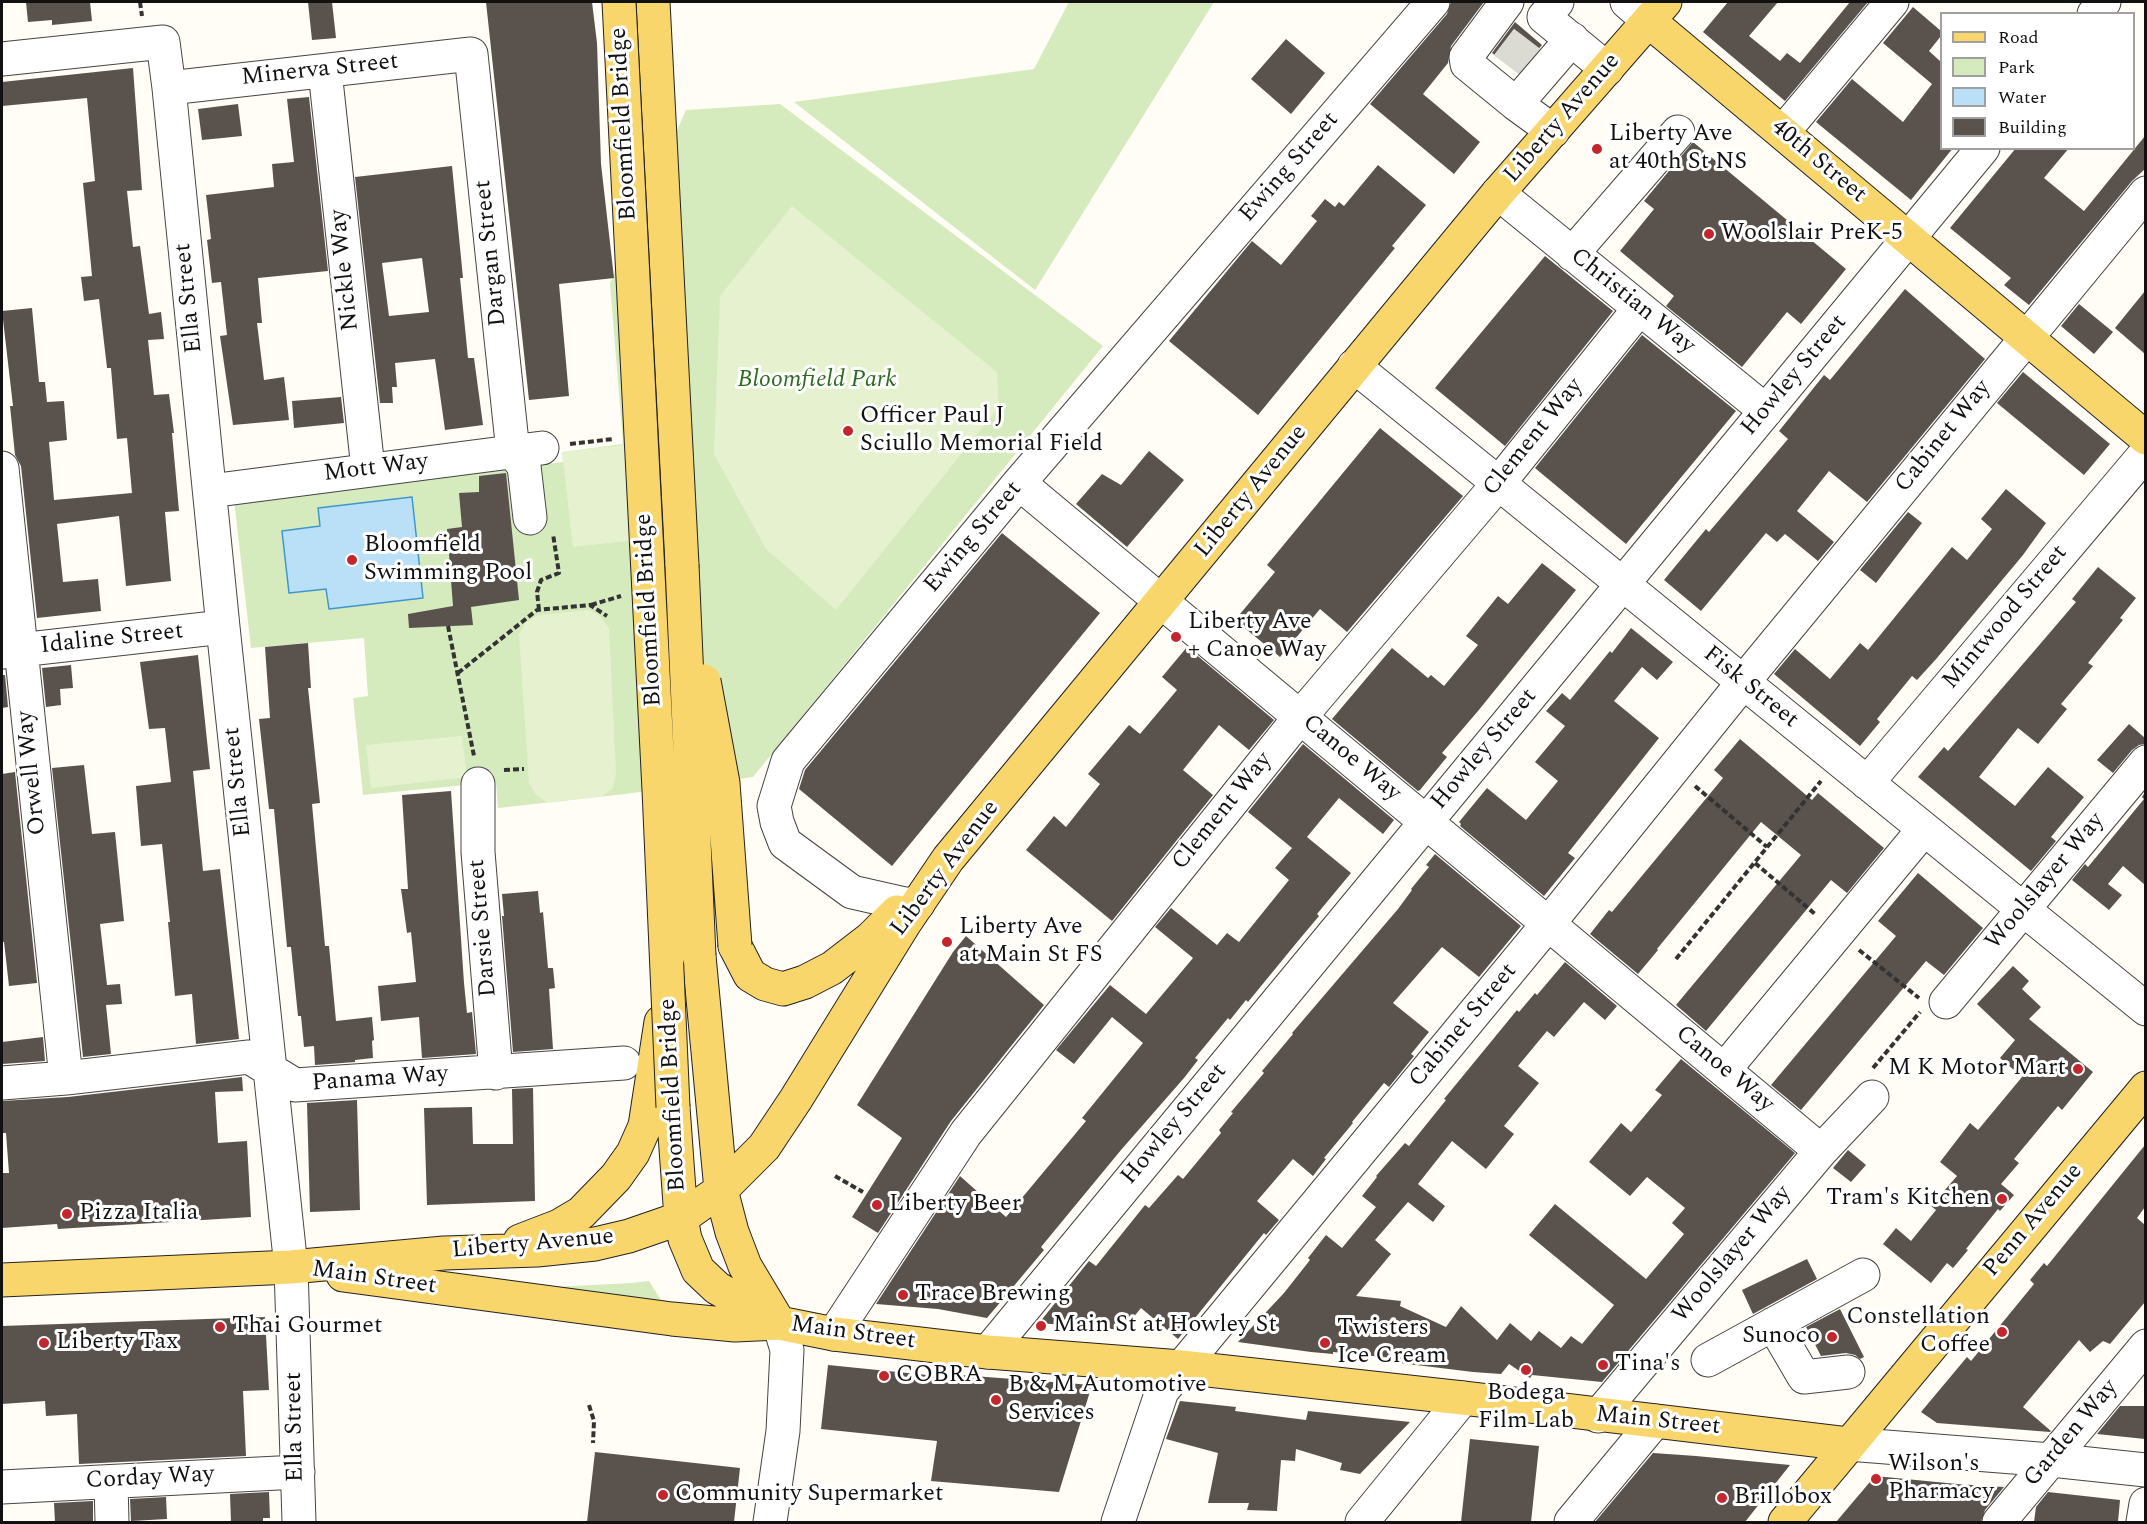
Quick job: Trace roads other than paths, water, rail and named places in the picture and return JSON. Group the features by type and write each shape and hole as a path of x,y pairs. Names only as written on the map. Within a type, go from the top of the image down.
{"main road":[{"name":"Bloomfield Bridge","path":"619,2 667,982 661,1106 681,1218"},
{"name":"Bloomfield Bridge","path":"653,2 682,565 699,956 721,1190"},
{"name":"40th Street","path":"1647,8 1783,132 2145,438"},
{"name":"Liberty Avenue","path":"2,1280 291,1267 444,1253 537,1250 595,1245 681,1218 721,1190 764,1147 911,904 1498,193 1607,69 1647,8"},
{"path":"682,565 723,783 735,946 750,975 765,984 783,988 805,982 832,968 911,904"},
{"name":"Penn Avenue","path":"1785,1522 2145,1088"},
{"path":"444,1253 526,1240 559,1226 581,1213 616,1178 633,1153 645,1126 661,1106"},
{"name":"Main Street","path":"721,1190 732,1232 745,1266 779,1323"},
{"name":"Main Street","path":"681,1218 685,1239 698,1270 717,1288 779,1323"},
{"name":"Main Street","path":"291,1267 672,1319 735,1325 779,1323 834,1334 988,1352 1181,1367 1848,1444"}],"street":[{"name":"Ewing Street","path":"911,904 852,892 785,843 774,806 788,761 1019,483 1433,2"},
{"path":"1507,2 1466,57 1467,64 1506,84 1553,131"},
{"path":"1783,132 1892,2"},
{"path":"1539,14 1607,69"},
{"name":"Ella Street","path":"2,59 152,31 169,88 291,1267 299,1522"},
{"path":"1506,84 1572,39"},
{"name":"Minerva Street","path":"169,88 471,54"},
{"name":"Dargan Street","path":"471,54 528,450 524,466 530,518"},
{"name":"Nickle Way","path":"325,71 368,470"},
{"path":"1572,254 1678,132"},
{"name":"Howley Street","path":"988,1352 1981,150"},
{"name":"Christian Way","path":"1498,193 1766,411"},
{"name":"Cabinet Way","path":"1743,682 2145,193"},
{"name":"Clement Way","path":"834,1334 966,1133 1300,717 1498,484 1639,309"},
{"name":"Fisk Street","path":"1354,366 2145,1009"},
{"name":"Mott Way","path":"210,491 528,450"},
{"name":"Mintwood Street","path":"1867,783 2145,453"},
{"name":"Orwell Way","path":"2,468 11,651 66,1078"},
{"name":"Canoe Way","path":"1019,483 1821,1151"},
{"name":"Idaline Street","path":"11,651 223,627"},
{"name":"Cabinet Street","path":"1118,1522 1162,1390 1548,924 1743,682"},
{"name":"Woolslayer Way","path":"1936,1003 2023,909 2145,762"},
{"name":"Darsie Street","path":"478,784 478,852 496,1073"},
{"path":"1724,1070 1924,829"},
{"name":"Panama Way","path":"2,1083 249,1057 295,1085 624,1063"},
{"name":"Woolslayer Way","path":"1598,1416 1821,1151 1872,1097"},
{"path":"1708,1360 1863,1275"},
{"path":"770,1522 783,1431 787,1350 779,1323"},
{"path":"1773,1324 1804,1377 1848,1372"},
{"name":"Garden Way","path":"1999,1522 2145,1346"},
{"path":"1362,1522 1463,1398"},
{"path":"1571,1522 1655,1421"},
{"name":"Main Street","path":"1848,1444 2145,1470"},
{"name":"Corday Way","path":"2,1487 298,1472"},
{"path":"111,1482 112,1522"},
{"path":"2143,1522 2145,1504"}],"water":[{"name":"Bloomfield Swimming Pool","path":"412,497 423,598 329,609 326,589 289,593 282,531 320,526 318,508"}],"tunnel":[{"path":"1507,65 1530,35"}],"place":[{"name":"Liberty Ave at 40th St NS","path":"1597,149"},
{"name":"Woolslair PreK-5","path":"1709,234"},
{"name":"Officer Paul J Sciullo Memorial Field","path":"848,431"},
{"name":"Bloomfield Swimming Pool","path":"352,560"},
{"name":"Liberty Ave + Canoe Way","path":"1176,637"},
{"name":"Liberty Ave at Main St FS","path":"947,942"},
{"name":"M K Motor Mart","path":"2078,1069"},
{"name":"Tram's Kitchen","path":"2002,1199"},
{"name":"Liberty Beer","path":"877,1205"},
{"name":"Pizza Italia","path":"67,1214"},
{"name":"Trace Brewing","path":"903,1295"},
{"name":"Main St at Howley St","path":"1041,1326"},
{"name":"Thai Gourmet","path":"220,1327"},
{"name":"Constellation Coffee","path":"2002,1332"},
{"name":"Sunoco","path":"1832,1337"},
{"name":"Liberty Tax","path":"44,1343"},
{"name":"Twisters Ice Cream","path":"1325,1343"},
{"name":"Tina's","path":"1603,1365"},
{"name":"Bodega Film Lab","path":"1526,1370"},
{"name":"COBRA","path":"884,1376"},
{"name":"B & M Automotive Services","path":"996,1400"},
{"name":"Wilson's Pharmacy","path":"1876,1479"},
{"name":"Community Supermarket","path":"663,1495"},
{"name":"Brillobox","path":"1722,1498"}],"park label":[{"name":"Bloomfield Park","path":"817,381"}]}
